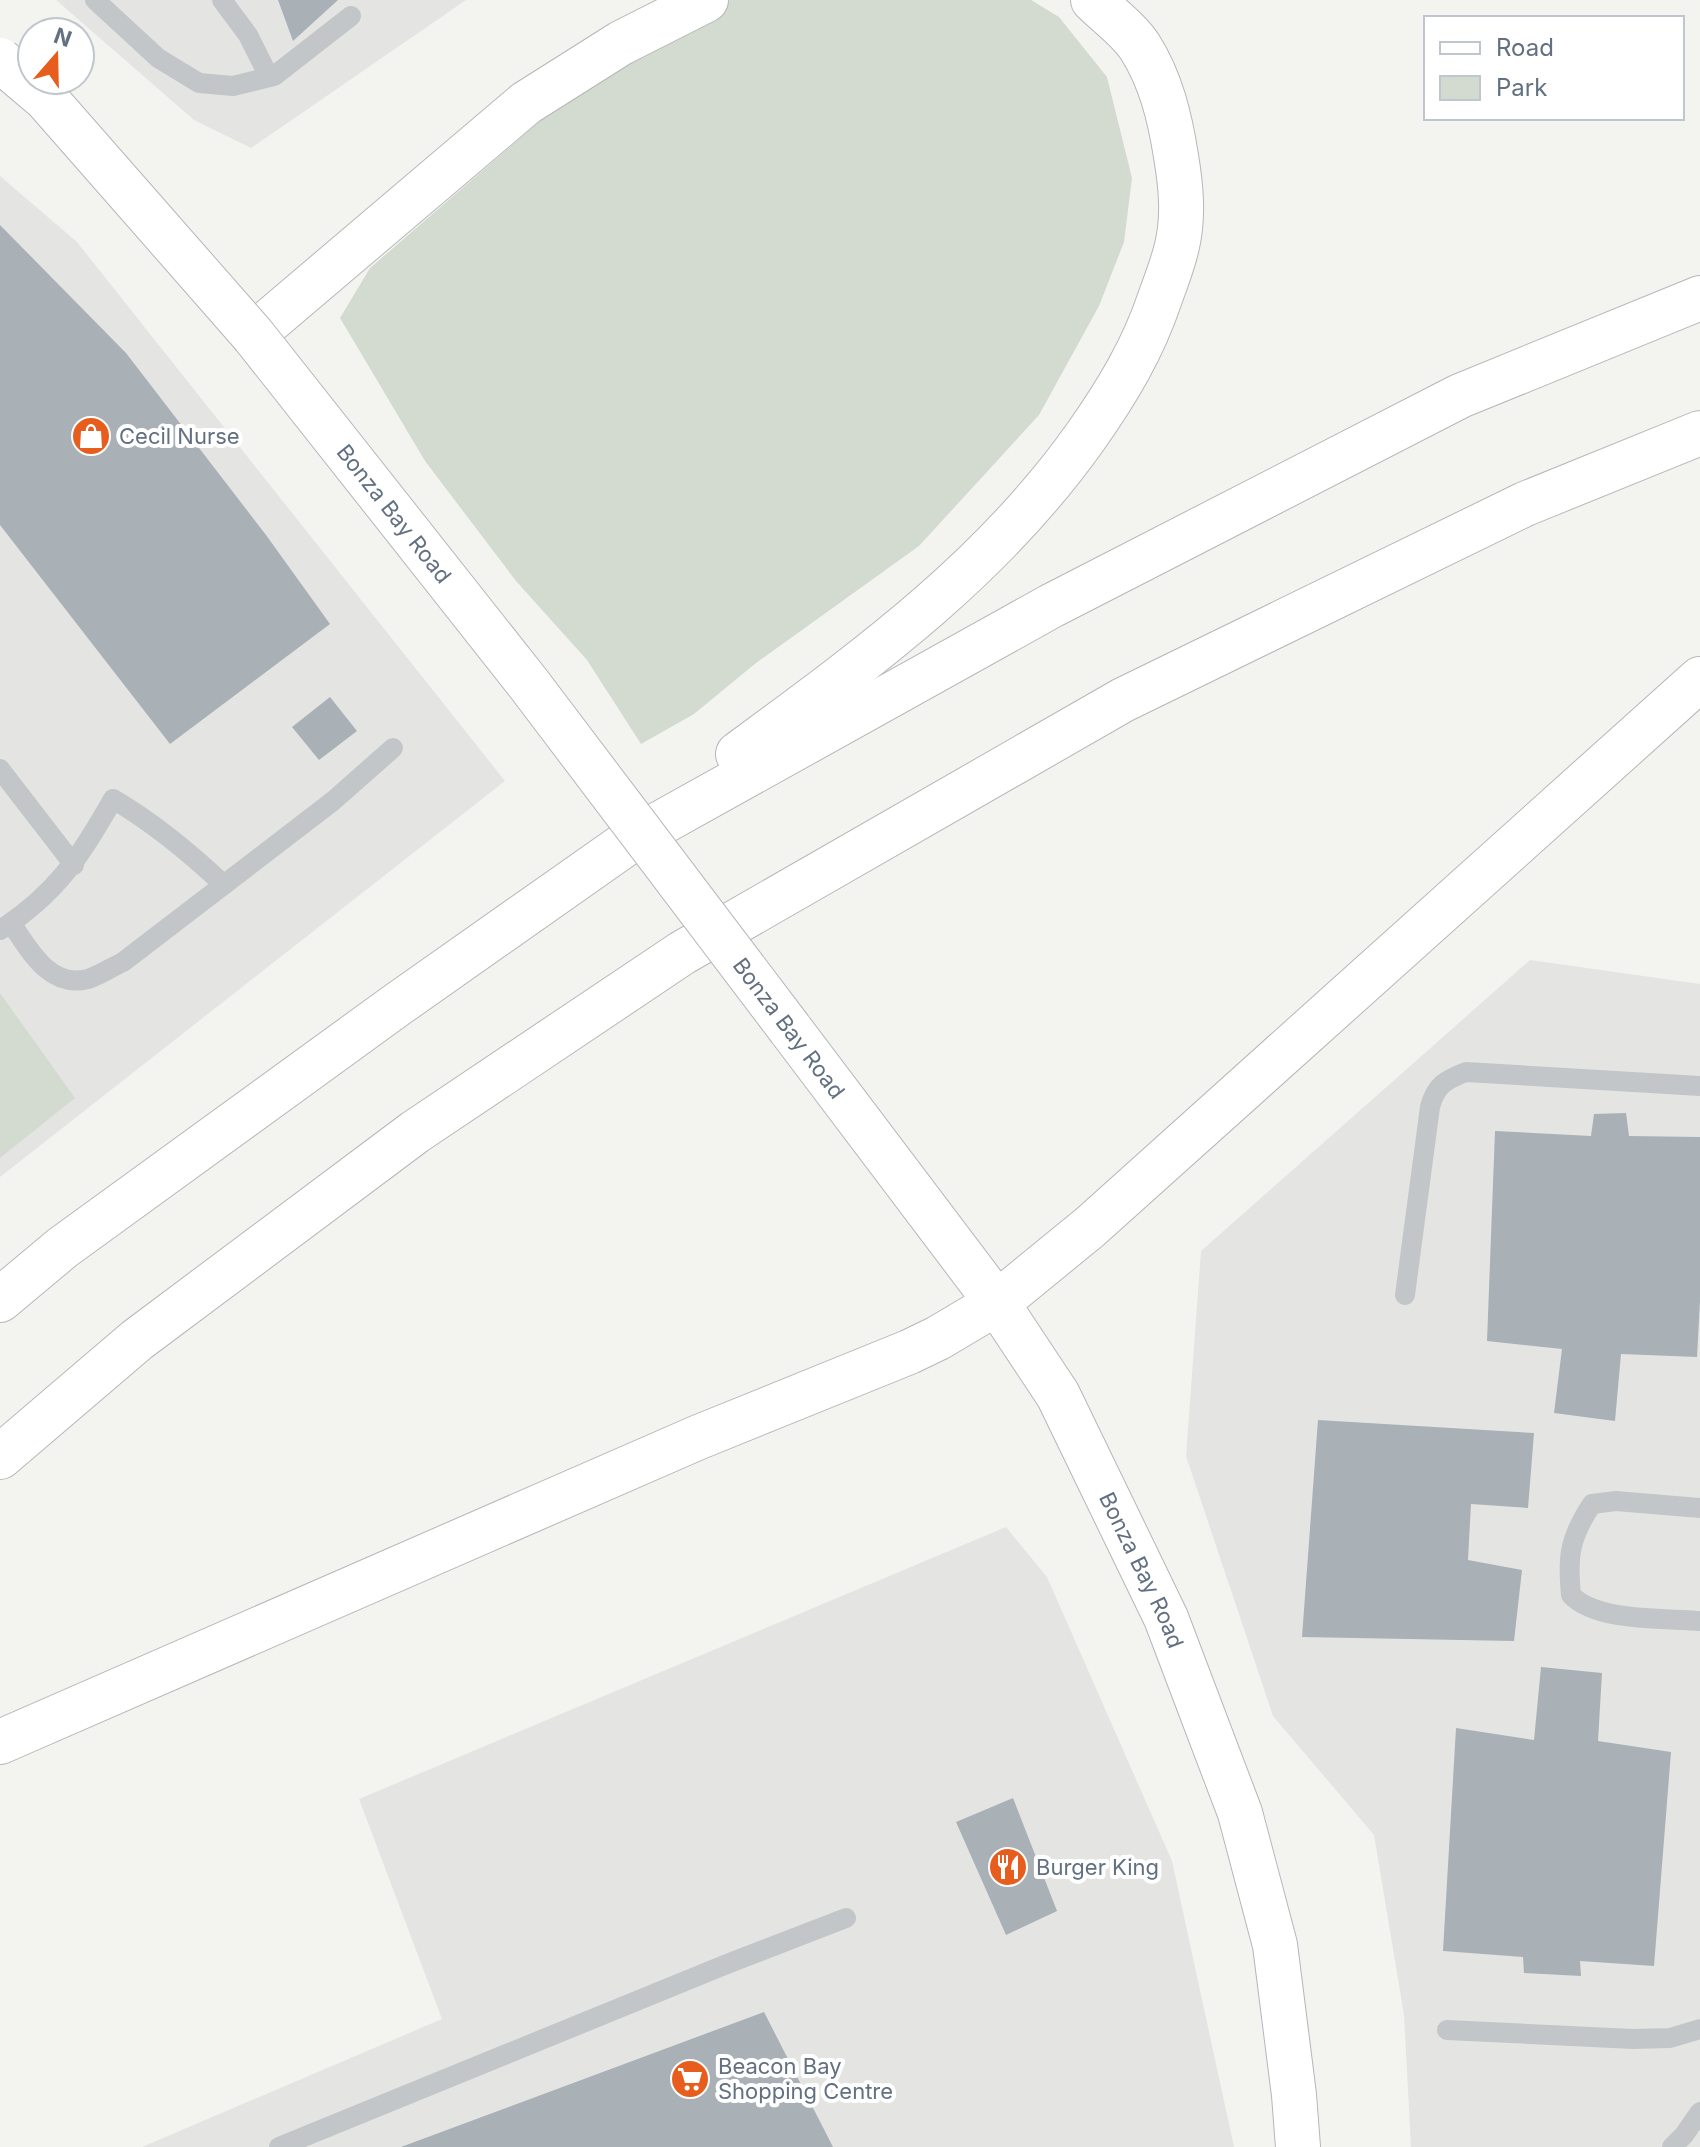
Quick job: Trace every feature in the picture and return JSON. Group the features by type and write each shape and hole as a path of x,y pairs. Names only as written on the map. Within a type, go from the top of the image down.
{"main road":[{"path":"253,335 526,103 621,43 706,0"},
{"path":"0,1300 62,1248 832,684 920,614 975,565 1030,509 1118,391 1148,335 1177,246 1182,193 1173,135 1161,87 1139,45 1093,0"},
{"name":"Bonza Bay Road","path":"0,60 46,99 253,335 528,683 997,1303 1058,1395 1166,1618 1240,1813 1275,1945 1298,2147"},
{"path":"398,1004 634,838 1051,606 1460,396 1700,298"},
{"path":"0,1457 137,1340 415,1132 682,953 1123,700 1525,504 1700,433"},
{"path":"0,1742 699,1437 909,1352 997,1303 1126,1196 1700,679"}],"lane":[{"path":"95,0 158,58 199,83 233,86 269,77 351,16"},
{"path":"222,0 248,35 269,77"},
{"path":"224,885 149,821 113,799 74,865 30,910 6,926 43,969 67,979 87,979 123,962 224,885 333,801 393,748"},
{"path":"0,769 74,865"},
{"path":"1405,1295 1430,1107 1434,1092 1444,1080 1466,1072 1700,1086"},
{"path":"1700,1508 1616,1501 1592,1504 1578,1525 1568,1563 1571,1595 1590,1610 1700,1621"},
{"path":"279,2147 846,1918"},
{"path":"1447,2030 1633,2039 1670,2038 1700,2029"},
{"path":"1672,2147 1700,2112"}],"shaded area":[{"path":"56,0 466,0 251,148 194,120 96,35 96,16 74,16"},
{"path":"0,176 77,242 505,781 0,1177"},
{"path":"1530,960 1700,984 1700,2147 1411,2147 1404,2015 1374,1835 1273,1716 1186,1456 1201,1251"},
{"path":"1006,1527 1047,1577 1172,1861 1234,2147 142,2147 442,2019 359,1799"}],"green space":[{"path":"730,0 1031,0 1059,17 1107,77 1132,178 1124,242 1099,306 1039,415 919,546 756,663 694,714 641,744 587,660 516,581 425,461 340,318 370,268 598,71"},
{"path":"0,993 75,1098 0,1158"}],"building":[{"path":"278,0 338,0 293,41"},
{"path":"0,225 126,353 330,624 170,744 0,525"},
{"path":"330,697 357,731 319,760 292,727"},
{"path":"1626,1113 1629,1136 1700,1137 1697,1357 1621,1354 1615,1421 1554,1413 1562,1349 1487,1341 1495,1131 1591,1136 1594,1114"},
{"path":"1318,1420 1534,1433 1528,1508 1471,1504 1468,1560 1522,1570 1514,1641 1302,1637"},
{"path":"1541,1667 1602,1673 1598,1741 1671,1752 1654,1966 1580,1961 1581,1976 1524,1973 1523,1957 1443,1951 1456,1728 1534,1740"},
{"name":"Burger King","path":"1013,1798 1057,1911 1006,1935 956,1822"},
{"name":"Beacon Bay Shopping Centre","path":"764,2012 833,2147 401,2147"}],"place":[{"name":"Cecil Nurse","path":"91,436"},
{"name":"Burger King","path":"1008,1867"},
{"name":"Beacon Bay Shopping Centre","path":"690,2079"}]}
